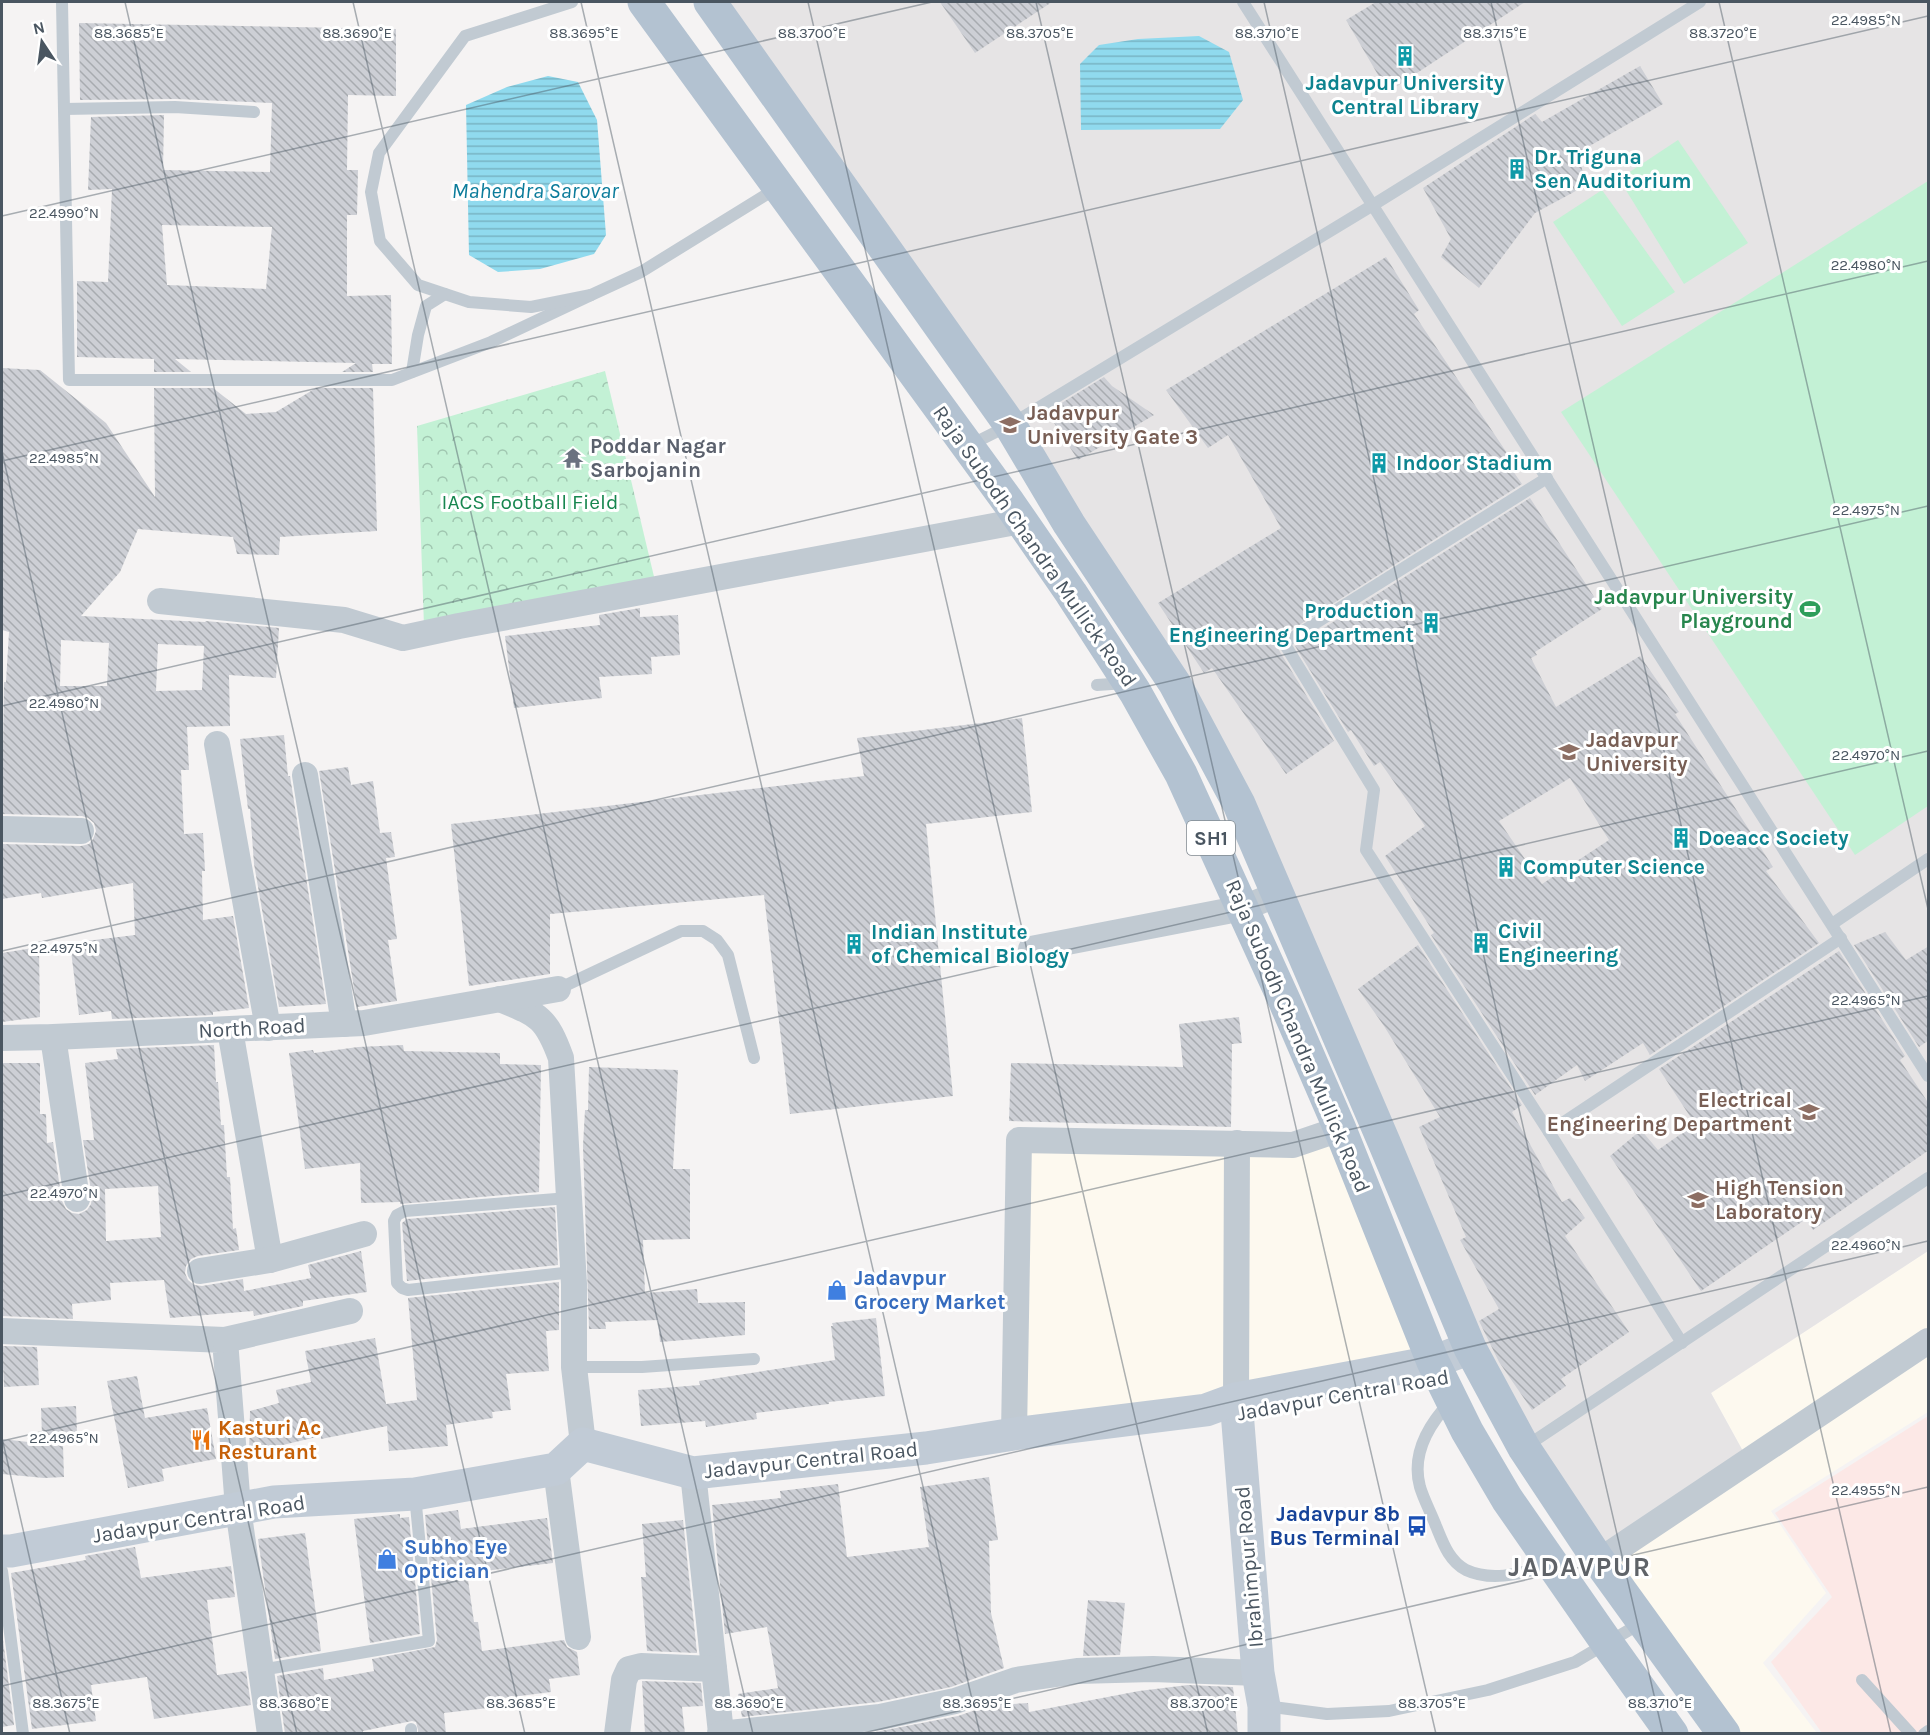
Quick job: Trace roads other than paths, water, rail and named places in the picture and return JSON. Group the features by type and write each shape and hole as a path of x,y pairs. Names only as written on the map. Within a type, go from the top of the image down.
{"main road":[{"name":"Raja Subodh Chandra Mullick Road","path":"644,2 968,446 1071,593 1129,683 1181,774 1243,908 1340,1129 1442,1381 1507,1499 1672,1734"},
{"name":"Raja Subodh Chandra Mullick Road","path":"710,2 1010,425 1070,524 1175,684 1239,804 1376,1121 1474,1357 1524,1448 1599,1561 1724,1734"}],"street":[{"path":"160,601 344,620 403,638 471,623 1021,521"},
{"path":"216,744 268,1028"},
{"path":"305,775 344,1024"},
{"path":"2,829 81,831"},
{"path":"1030,949 1243,908 1278,894"},
{"name":"North Road","path":"2,1038 364,1023 558,989"},
{"path":"500,999 534,1013 552,1032 561,1058 573,1272 574,1367 583,1444 556,1469 578,1637"},
{"path":"230,1030 270,1260"},
{"path":"53,1037 77,1198"},
{"path":"1014,1434 1020,1140 1293,1145 1340,1129"},
{"path":"1237,1143 1237,1409"},
{"path":"200,1272 270,1260 364,1234"},
{"path":"2,1331 225,1340 350,1311"},
{"path":"225,1340 238,1508 270,1734"},
{"path":"1599,1561 1929,1341"},
{"name":"Jadavpur Central Road","path":"583,1444 693,1473 926,1448 1014,1434 1206,1410 1237,1409 1442,1381 1474,1357"},
{"name":"Ibrahimpur Road","path":"1237,1409 1258,1673 1264,1720"},
{"name":"Jadavpur Central Road","path":"2,1551 274,1502 415,1494 556,1469"},
{"path":"693,1473 721,1733 880,1717 955,1701 1016,1680 1077,1671 1153,1668 1258,1673"},
{"path":"617,1734 624,1680 629,1669 641,1666 714,1669"}],"lane":[{"path":"62,2 69,380 392,380 491,342 641,272 779,186"},
{"path":"572,2 465,36 379,153 371,192 380,241 418,285 469,302 531,307 591,295"},
{"path":"1243,2 1929,1076"},
{"path":"968,446 1010,425 1373,205 1700,2"},
{"path":"64,109 175,106 254,112"},
{"path":"412,372 418,335 426,306 445,294"},
{"path":"1547,478 1284,643 1374,790 1365,850 1549,1132 1682,1343"},
{"path":"1097,685 1129,683"},
{"path":"1832,924 1929,859"},
{"path":"558,989 681,931 703,931 717,940 728,955 754,1058"},
{"path":"1549,1132 1841,938"},
{"path":"1524,1448 1929,1178"},
{"path":"569,1198 405,1210 394,1221 397,1283 408,1290 573,1272"},
{"path":"574,1367 642,1367 754,1359"},
{"path":"1442,1381 1435,1418 1426,1433 1418,1471 1420,1487 1446,1550 1456,1563 1482,1575 1510,1575 1552,1565"},
{"path":"261,1670 429,1641 415,1494"},
{"path":"2,1571 23,1734"},
{"path":"1264,1720 1389,1711 1488,1690 1575,1662 1644,1621"},
{"path":"1862,1680 1911,1734"},
{"path":"1924,1734 1929,1731"}],"water":[{"path":"1199,36 1229,52 1243,100 1220,129 1081,130 1080,64 1099,45 1138,39"},
{"name":"Mahendra Sarovar","path":"548,76 578,82 597,120 606,235 594,254 540,269 498,272 469,255 466,105 507,87"}],"place":[{"name":"Jadavpur University Central Library","path":"1405,56"},
{"name":"Dr. Triguna Sen Auditorium","path":"1517,169"},
{"name":"Jadavpur University Gate 3","path":"1010,425"},
{"name":"Poddar Nagar Sarbojanin","path":"573,458"},
{"name":"Indoor Stadium","path":"1379,463"},
{"name":"Jadavpur University Playground","path":"1810,609"},
{"name":"Production Engineering Department","path":"1431,623"},
{"name":"Jadavpur University","path":"1569,752"},
{"name":"Doeacc Society","path":"1681,838"},
{"name":"Computer Science","path":"1506,867"},
{"name":"Civil Engineering","path":"1481,943"},
{"name":"Indian Institute of Chemical Biology","path":"854,944"},
{"name":"Electrical Engineering Department","path":"1809,1112"},
{"name":"High Tension Laboratory","path":"1698,1200"},
{"name":"Jadavpur Grocery Market","path":"837,1290"},
{"name":"Kasturi Ac Resturant","path":"201,1440"},
{"name":"Jadavpur 8b Bus Terminal","path":"1417,1526"},
{"name":"Subho Eye Optician","path":"387,1559"}],"district":[{"name":"JADAVPUR","path":"1580,1567"}],"park label":[{"name":"IACS Football Field","path":"530,502"}]}
